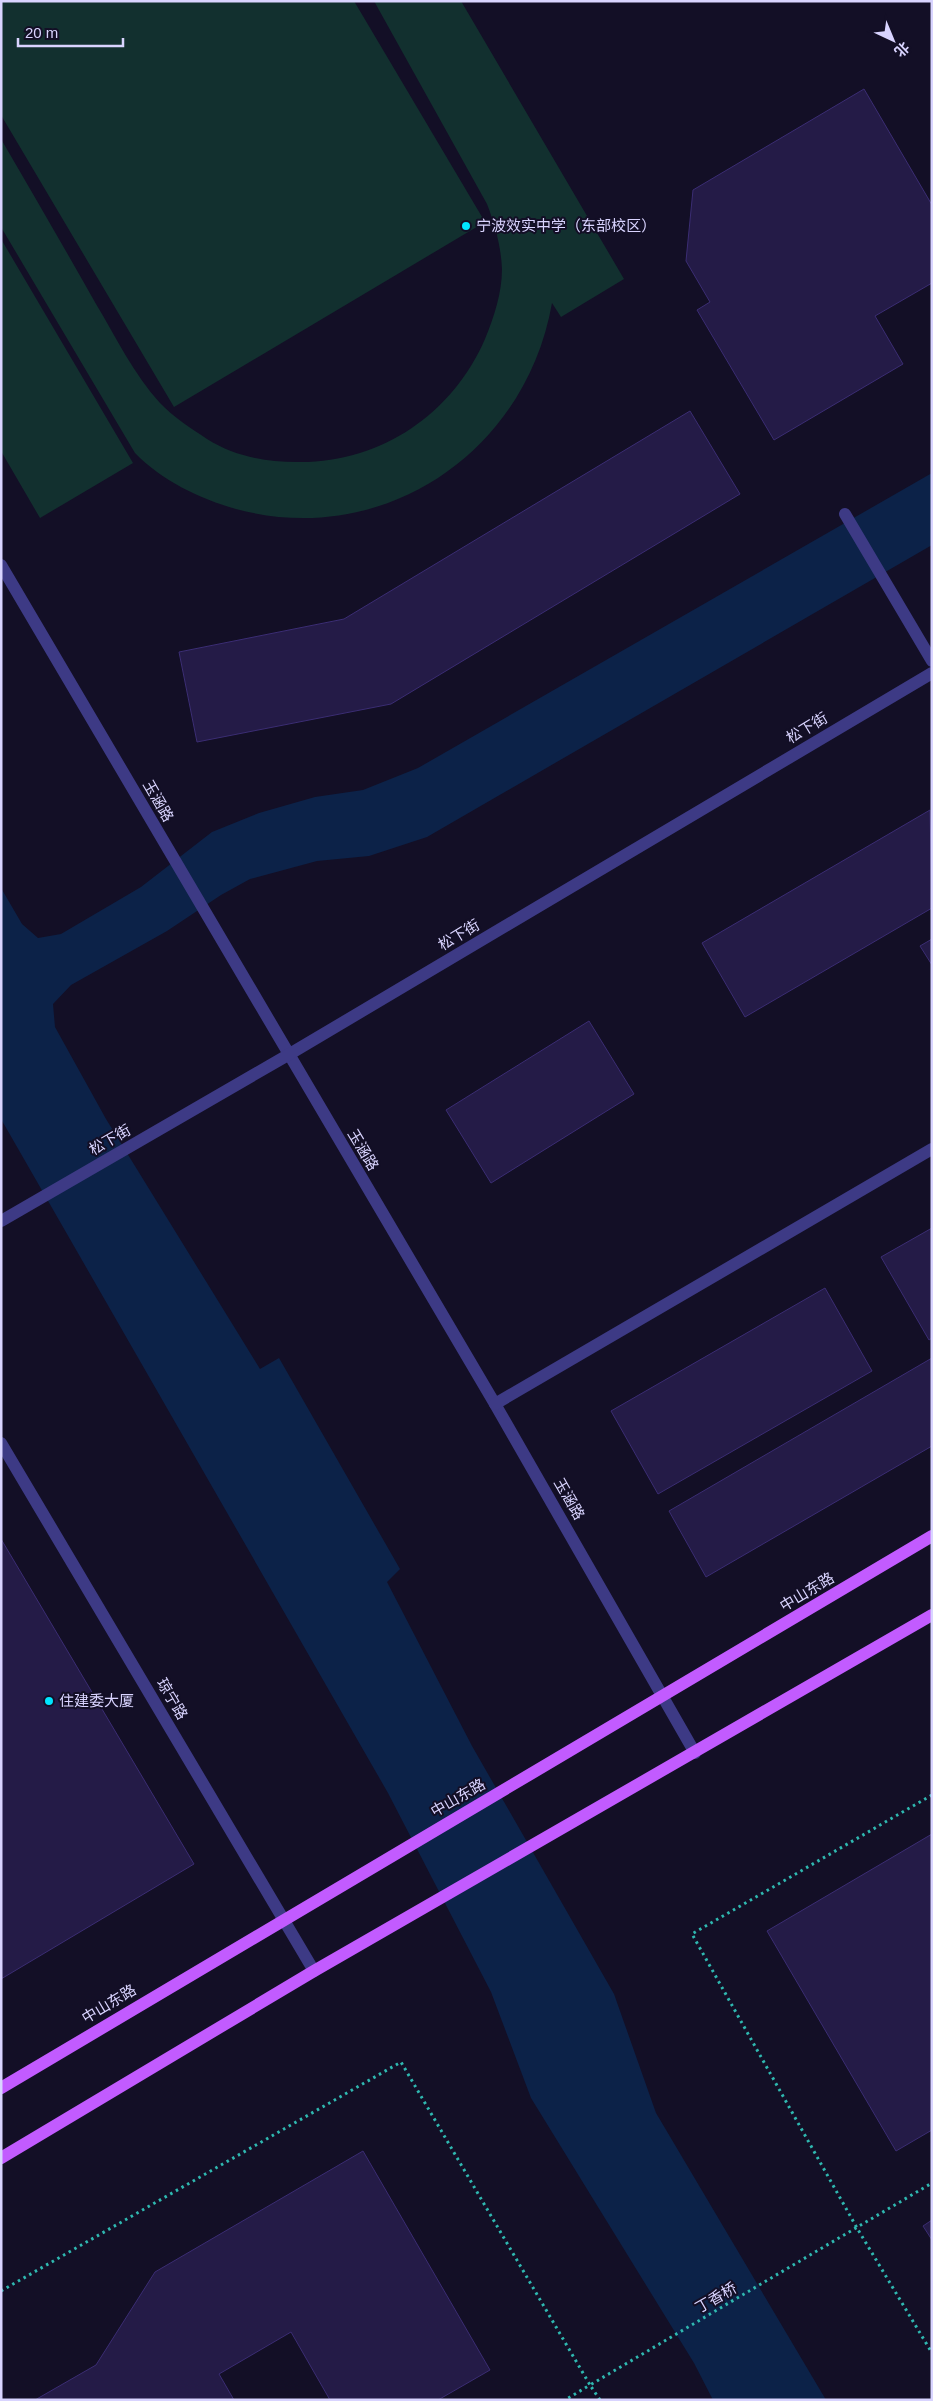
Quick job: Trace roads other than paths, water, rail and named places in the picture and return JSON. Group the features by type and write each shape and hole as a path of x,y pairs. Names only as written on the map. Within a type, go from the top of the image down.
{"main road":[{"name":"中山东路","path":"1,2088 283,1919 932,1536"},
{"path":"1,2158 314,1971 932,1615"}],"street":[{"path":"845,514 932,661"},
{"name":"玉涵路","path":"1,565 288,1055 496,1404 695,1752"},
{"name":"松下街","path":"1,1221 288,1055 932,673"},
{"path":"496,1404 932,1149"},
{"name":"琼宁路","path":"1,1443 314,1971"}],"water":[{"path":"932,473 932,545 427,837 369,856 317,861 250,879 221,895 167,931 71,985 53,1004 55,1027 106,1119 260,1369 279,1358 400,1569 387,1582 472,1746 614,1994 656,2113 826,2400 713,2400 694,2363 531,2098 491,1992 388,1793 1,1119 1,888 22,924 38,938 61,934 141,887 212,832 259,813 315,797 363,790 418,768"}],"place":[{"name":"宁波效实中学（东部校区）","path":"466,226"},
{"name":"住建委大厦","path":"49,1701"}]}
